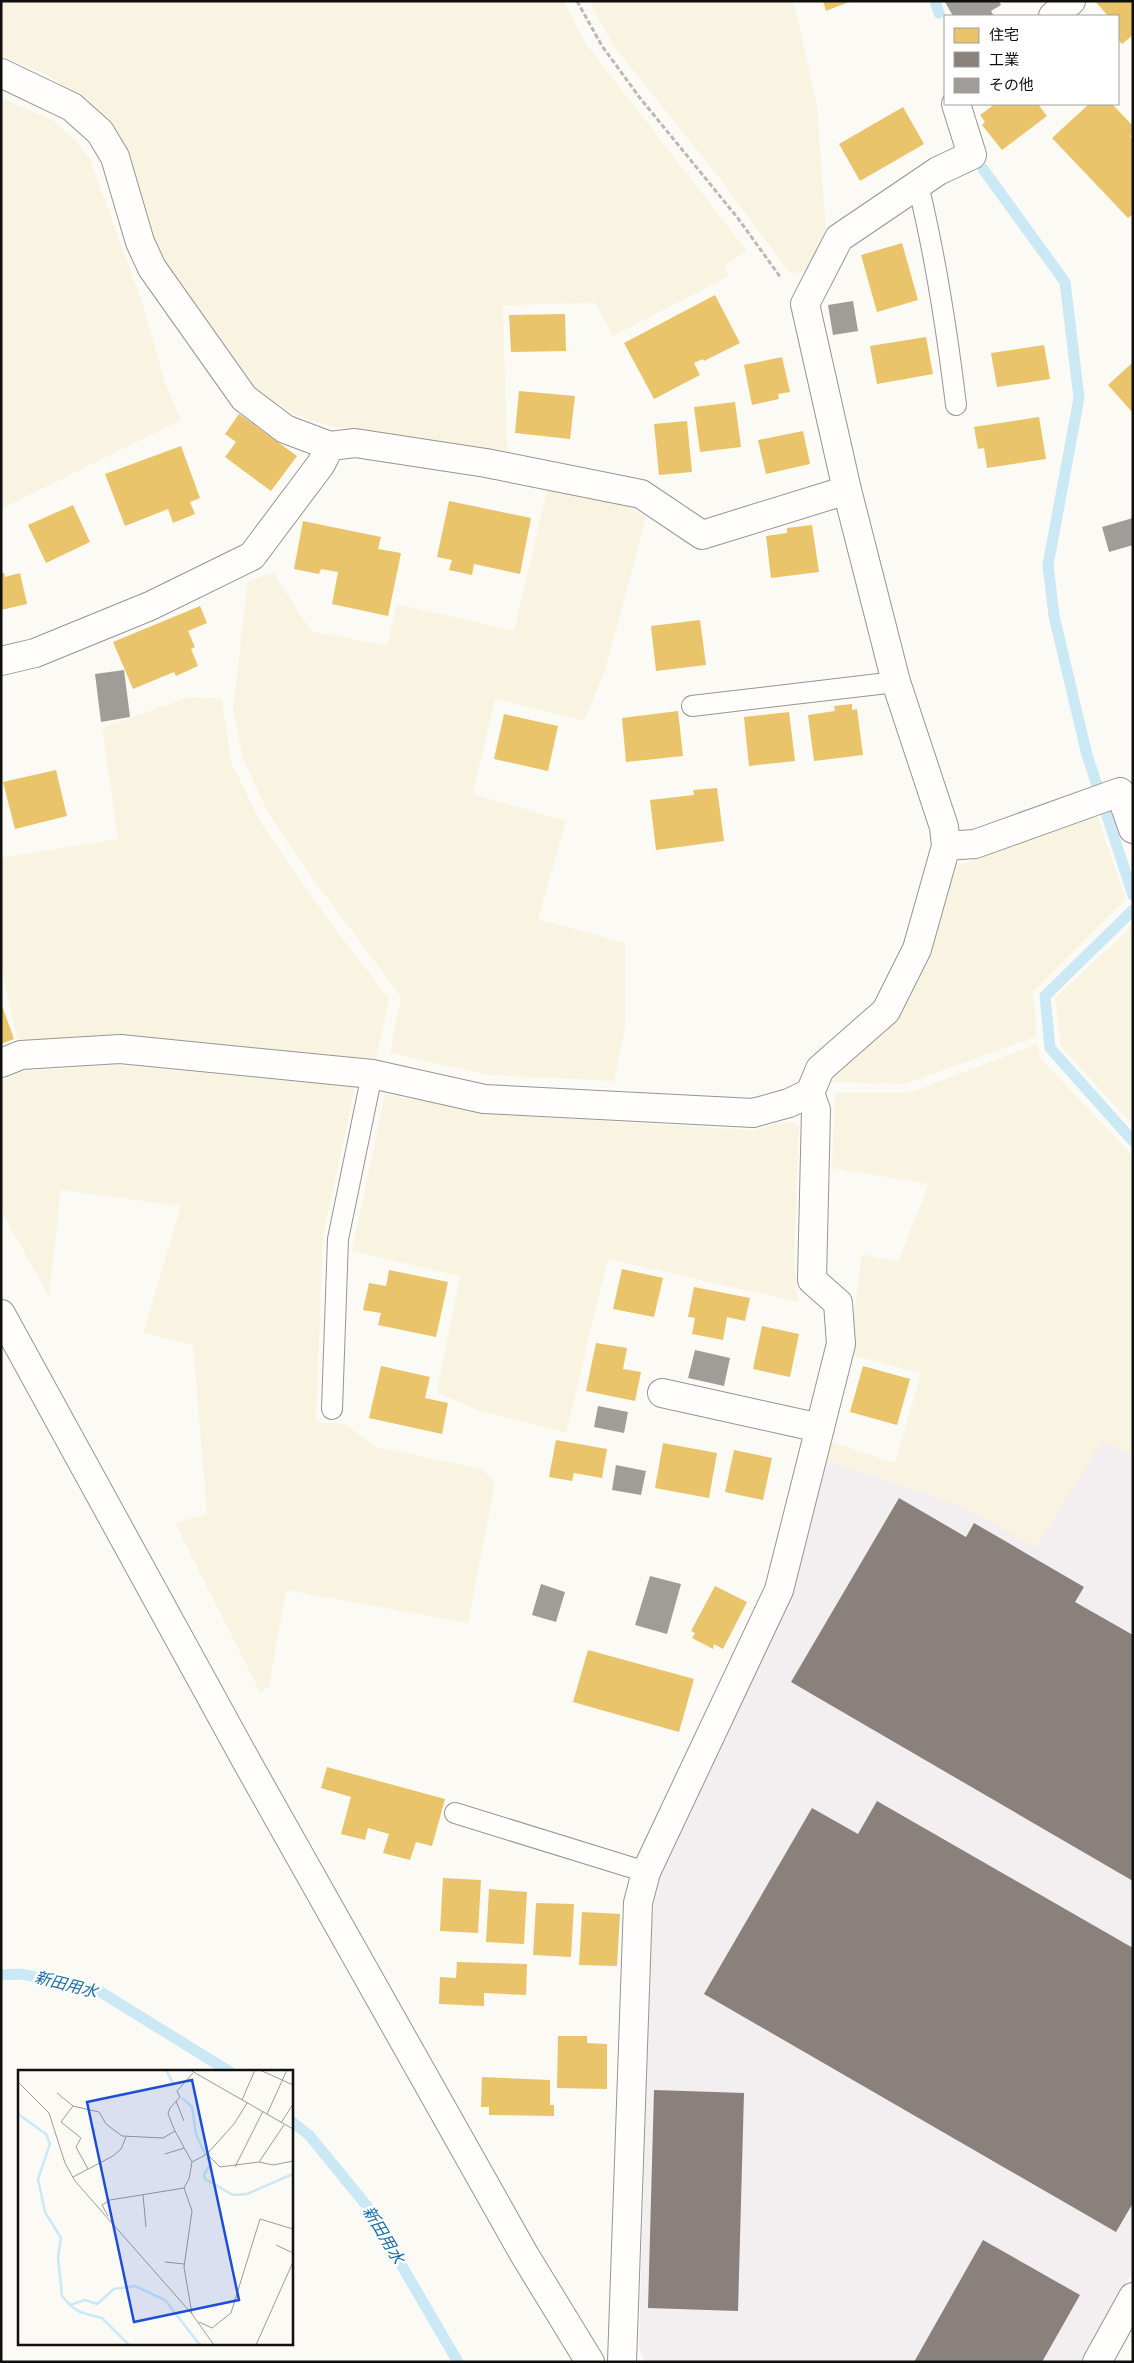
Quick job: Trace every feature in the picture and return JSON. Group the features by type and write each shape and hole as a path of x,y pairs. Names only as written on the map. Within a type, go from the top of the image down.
{"street":[{"path":"1054,15 1071,1"},
{"path":"1,73 72,107 100,132 114,157 140,242 152,268 244,398 285,428 330,446 355,443 477,462 640,494 702,535 847,490"},
{"path":"1,1063 21,1055 120,1049 372,1074 484,1099 754,1113 789,1103 810,1093 820,1069 886,1010 917,950 946,846 944,827 896,682 847,490 805,304 839,238 938,172 972,154 956,105"},
{"path":"1,661 35,652 150,606 252,556 321,464 330,446"},
{"path":"946,846 975,844 1114,792 1133,828"},
{"path":"622,2362 638,1903 646,1872 780,1590 841,1344 838,1303 812,1280 816,1110 810,1093"},
{"path":"1,1314 248,1764 524,2254 590,2362"},
{"path":"662,1393 820,1428"},
{"path":"1097,2362 1133,2297"}],"lane":[{"path":"918,185 930,235 944,310 956,405"},
{"path":"692,706 896,682"},
{"path":"332,1409 338,1239 372,1074"},
{"path":"455,1813 646,1872"}],"path":[{"path":"577,1 602,46 640,98 737,217 790,292 805,304"}],"shaded area":[{"path":"1,1 563,1 586,44 747,251 724,266 729,276 613,336 595,303 503,305 507,454 330,426 296,415 255,390 165,260 149,229 130,155 113,123 81,96 45,74 1,56"},
{"path":"589,1 792,1 817,106 826,233 812,269 799,273 789,272 711,167 614,46"},
{"path":"1,98 54,121 76,141 90,159 144,308 165,383 181,420 1,509"},
{"path":"547,490 626,504 646,518 605,671 584,721 495,699 473,794 566,821 538,919 625,943 625,1029 614,1081 488,1075 390,1053 401,997 308,872 269,815 243,759 233,708 248,581 273,573 311,631 387,646 397,604 514,631"},
{"path":"189,697 222,699 231,762 262,825 327,918 389,999 376,1059 115,1035 18,1041 1,967 1,858 118,839 102,728"},
{"path":"1097,816 1126,899 1033,992 1037,1036 905,1084 831,1082 831,1076 898,1019 928,952 951,868"},
{"path":"1133,925 1133,1125 1061,1047 1055,998"},
{"path":"1037,1044 1041,1059 1133,1156 1133,1456 1103,1440 1036,1547 966,1508 824,1459 829,1441 895,1463 921,1373 852,1355 854,1315 862,1254 898,1262 929,1184 832,1168 835,1093 909,1093"},
{"path":"118,1065 355,1087 323,1236 316,1422 345,1424 376,1447 482,1469 495,1482 468,1623 286,1590 269,1686 260,1692 175,1523 207,1514 193,1345 143,1333 181,1206 61,1190 49,1297 1,1210 1,1080 24,1071"},
{"path":"385,1094 488,1114 753,1130 789,1121 799,1126 794,1258 798,1302 608,1259 566,1433 479,1411 437,1392 460,1276 352,1251"},
{"path":"1103,1439 1133,1456 1133,2271 1083,2362 645,2362 639,2347 651,1917 663,1865 824,1459 966,1508 1036,1547"}],"building: 住宅":[{"path":"823,1 851,1 826,11"},
{"path":"1095,1 1133,1 1133,35 1122,44 1119,40 1119,15 1107,15"},
{"path":"994,105 1039,105 1047,116 1002,150 982,125 985,122 980,115"},
{"path":"1088,105 1113,105 1133,126 1133,134 1130,136 1133,139 1133,214 1128,218 1052,138"},
{"path":"903,107 924,144 860,181 839,144"},
{"path":"902,243 918,300 877,312 861,255"},
{"path":"715,295 740,343 704,361 703,359 694,363 700,375 654,399 624,343"},
{"path":"565,314 566,351 511,352 509,315"},
{"path":"926,337 933,374 877,384 870,346"},
{"path":"1044,345 1050,379 997,387 991,353"},
{"path":"782,357 790,392 778,394 779,399 752,405 744,365"},
{"path":"1132,363 1133,365 1133,413 1108,385"},
{"path":"519,391 575,396 570,439 515,433"},
{"path":"735,402 741,447 700,452 694,407"},
{"path":"239,414 297,456 271,491 225,457 236,442 225,434"},
{"path":"1039,417 1046,459 987,468 984,448 978,449 974,427"},
{"path":"687,421 692,472 659,475 654,424"},
{"path":"803,431 810,464 766,474 758,440"},
{"path":"181,446 200,498 190,502 195,514 173,523 168,509 125,526 105,474"},
{"path":"449,501 531,518 520,574 474,564 472,575 449,570 452,560 437,557"},
{"path":"73,505 90,542 46,563 28,525"},
{"path":"303,521 381,537 378,549 401,553 388,616 332,604 338,572 321,569 319,574 294,569"},
{"path":"812,525 819,572 771,578 766,536 787,533 787,528"},
{"path":"1,573 4,573 5,577 20,573 27,604 1,610"},
{"path":"200,606 207,623 188,631 195,647 191,649 198,666 176,676 174,672 133,689 113,642"},
{"path":"700,620 706,665 656,671 651,626"},
{"path":"852,704 852,710 857,709 863,755 814,761 808,715 835,711 834,706"},
{"path":"678,711 683,756 626,762 622,718"},
{"path":"789,712 795,761 749,766 744,717"},
{"path":"504,714 558,726 548,771 494,759"},
{"path":"56,770 67,816 15,829 3,782"},
{"path":"717,788 724,841 656,850 650,800 694,795 693,790"},
{"path":"1,1003 14,1039 1,1044"},
{"path":"622,1269 663,1278 654,1317 613,1309"},
{"path":"389,1270 448,1282 436,1337 378,1325 381,1313 363,1310 369,1283 386,1286"},
{"path":"694,1287 750,1298 745,1321 727,1317 723,1340 692,1334 695,1318 688,1317"},
{"path":"762,1326 799,1334 790,1377 753,1369"},
{"path":"596,1343 627,1348 623,1369 641,1372 635,1401 586,1391"},
{"path":"381,1366 430,1377 425,1398 448,1403 442,1434 369,1418"},
{"path":"863,1366 910,1379 897,1425 850,1412"},
{"path":"556,1440 607,1449 602,1478 574,1473 572,1481 549,1477"},
{"path":"663,1443 717,1453 709,1498 655,1488"},
{"path":"734,1450 772,1458 763,1500 725,1492"},
{"path":"715,1586 747,1602 723,1649 714,1644 713,1649 692,1638 695,1633 691,1631"},
{"path":"588,1650 694,1679 679,1732 573,1702"},
{"path":"327,1767 445,1799 432,1846 416,1842 410,1860 383,1853 389,1834 368,1828 365,1840 341,1834 351,1797 321,1788"},
{"path":"443,1878 481,1880 478,1933 440,1931"},
{"path":"489,1889 527,1892 524,1944 486,1942"},
{"path":"536,1903 574,1904 571,1957 533,1955"},
{"path":"582,1912 620,1914 617,1966 579,1965"},
{"path":"457,1962 527,1964 526,1995 484,1993 484,2006 439,2004 440,1977 456,1978"},
{"path":"558,2036 587,2036 587,2043 607,2044 607,2089 557,2088"},
{"path":"482,2077 550,2080 550,2105 554,2105 554,2116 489,2115 489,2107 481,2107"}],"building: 工業":[{"path":"899,1498 966,1537 974,1523 1084,1587 1075,1602 1133,1635 1133,1881 791,1682"},
{"path":"877,1801 1133,1948 1133,2203 1116,2232 704,1994 812,1808 858,1834"},
{"path":"654,2090 744,2093 738,2311 648,2308"},
{"path":"983,2240 1080,2295 1042,2362 914,2362"}],"building: その他":[{"path":"999,1 1001,5 991,11 993,15 952,15 945,2"},
{"path":"853,301 858,331 833,335 828,305"},
{"path":"1133,518 1133,545 1109,552 1102,527"},
{"path":"124,670 130,717 101,722 95,674"},
{"path":"695,1350 730,1358 724,1386 688,1378"},
{"path":"598,1406 628,1412 624,1433 594,1427"},
{"path":"616,1465 646,1471 641,1495 612,1490"},
{"path":"650,1576 681,1584 667,1634 635,1625"},
{"path":"541,1584 565,1592 556,1622 532,1615"}],"waterway":[{"path":"935,1 939,13"},
{"path":"983,169 1065,282 1079,398 1048,565 1054,616 1087,755 1133,895"},
{"path":"1133,910 1045,996 1050,1048 1133,1141"},
{"name":"新田用水","path":"1,1975 22,1974 99,1991 227,2070"},
{"name":"新田用水","path":"292,2122 309,2135 367,2206 458,2362"}]}
